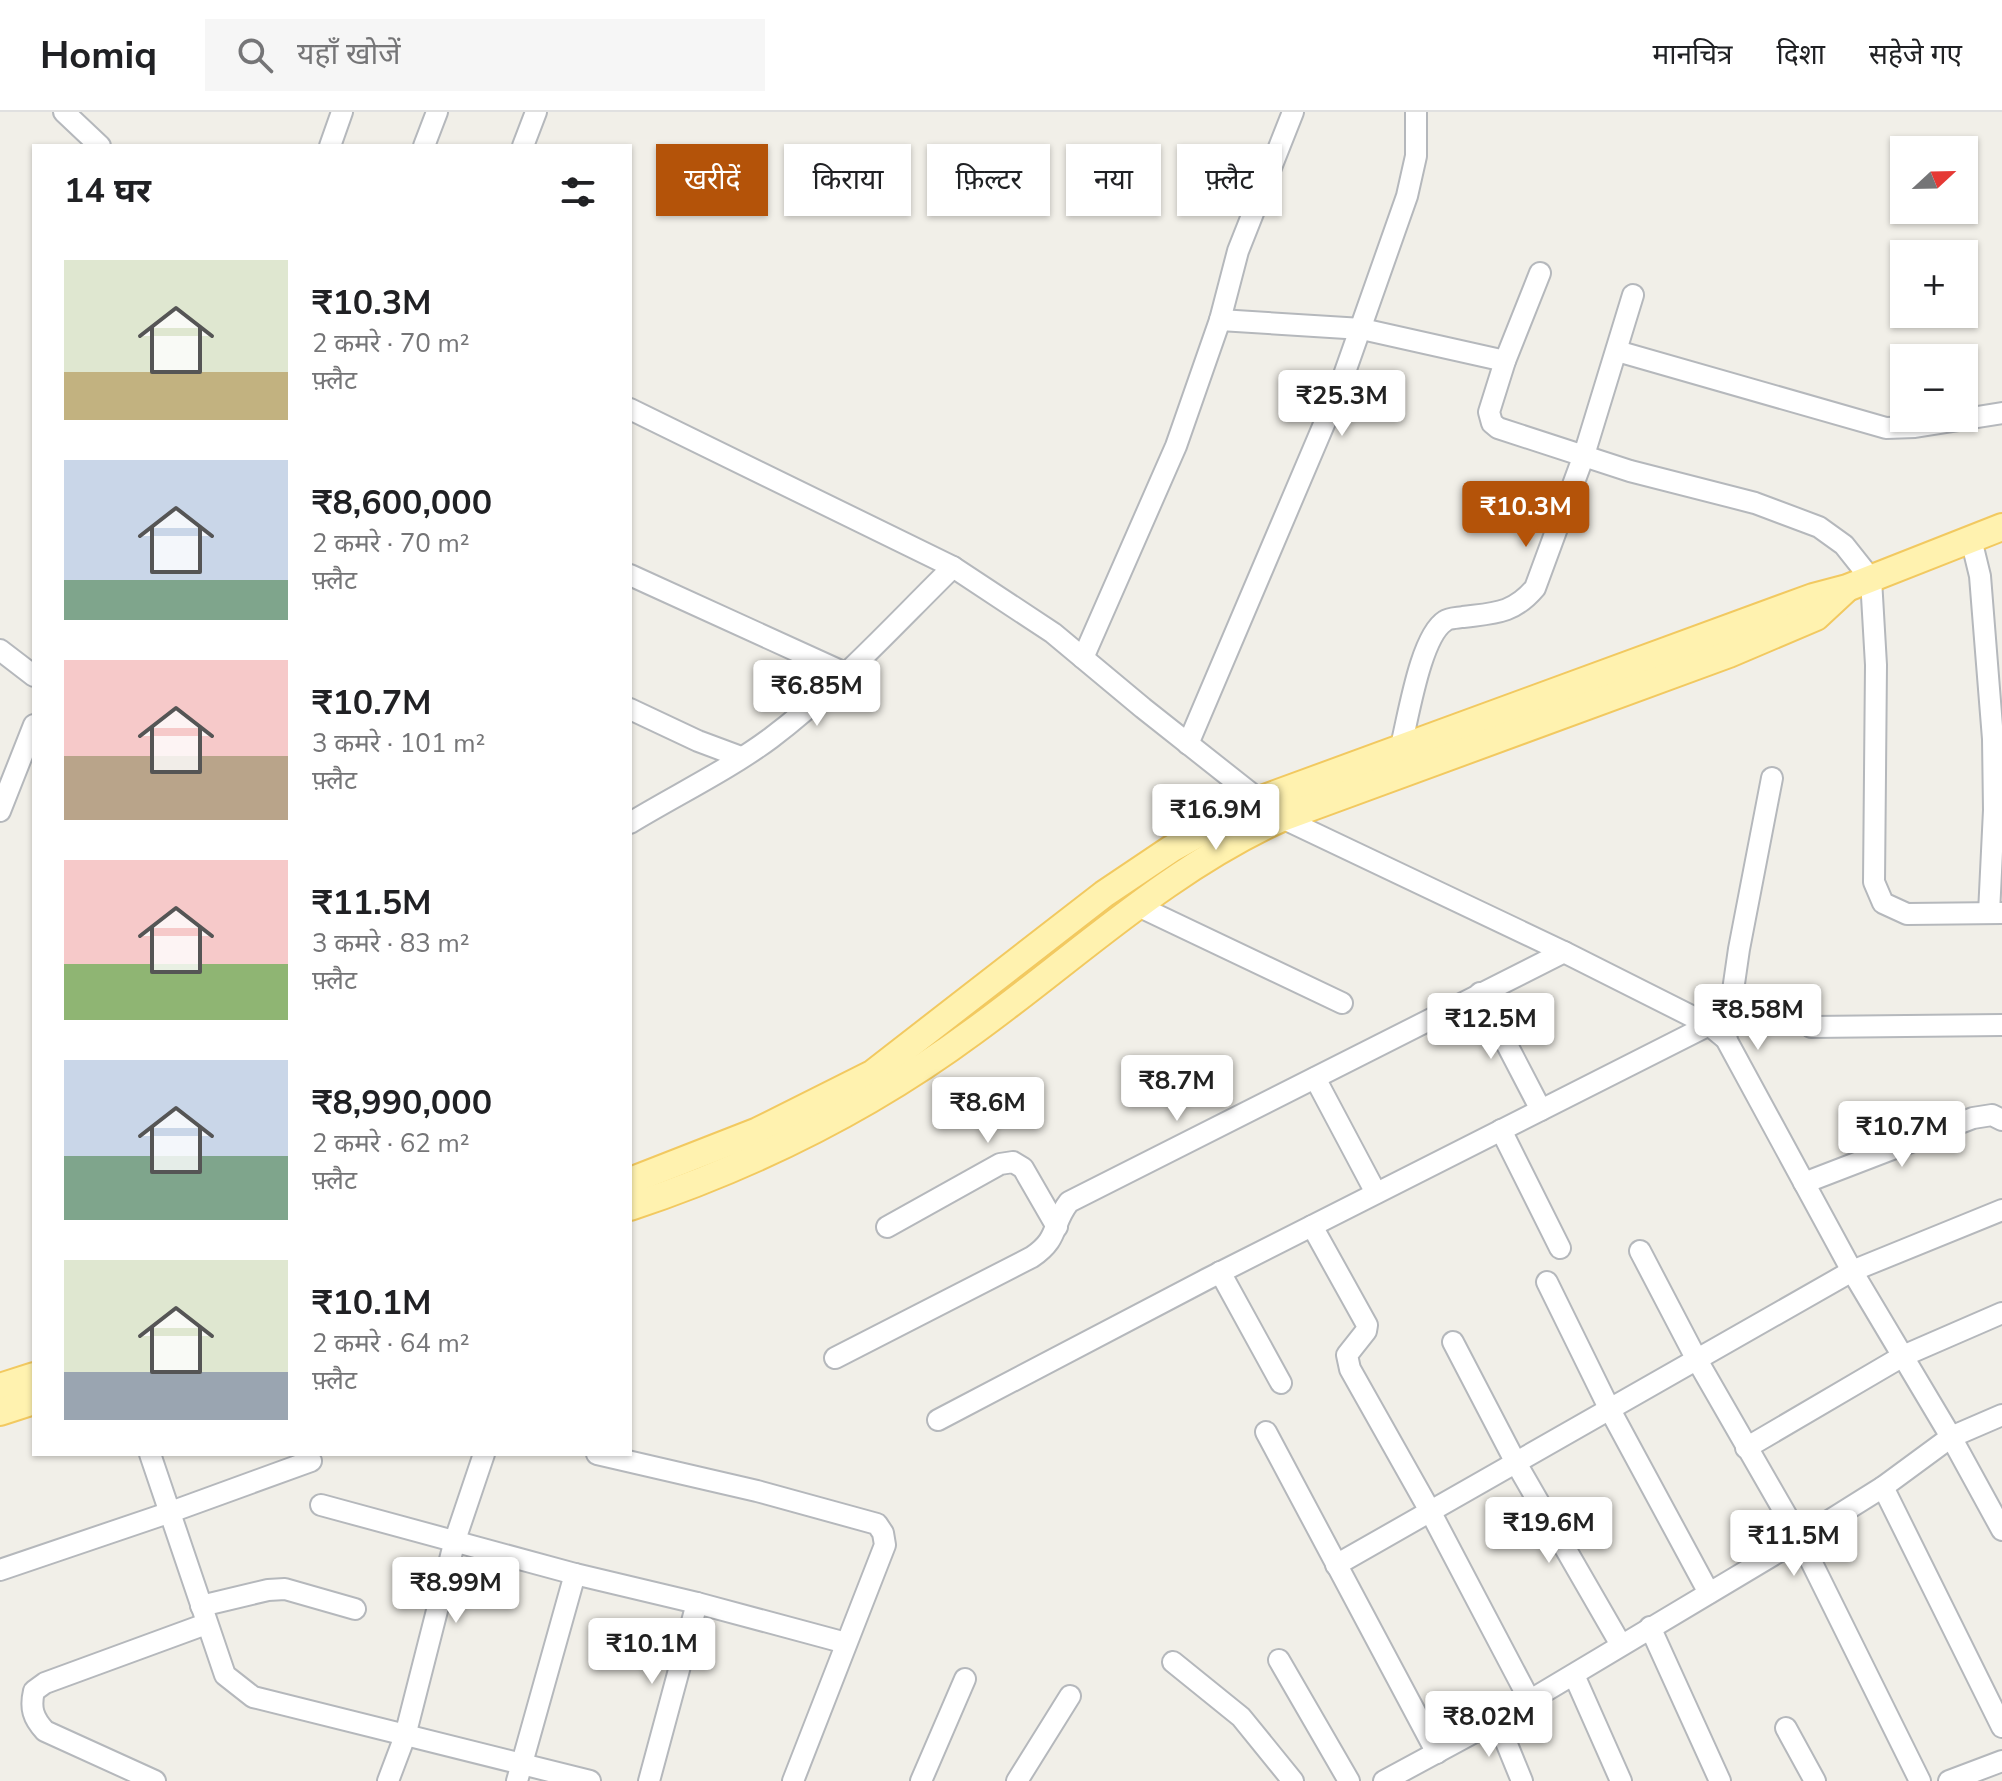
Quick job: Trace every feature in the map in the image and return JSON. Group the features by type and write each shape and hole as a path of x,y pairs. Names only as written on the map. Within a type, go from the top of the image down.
{"main road":[{"path":"632,1180 758,1131 872,1074 1104,894 1171,849 1259,800 1813,597 1859,584 2002,527"},
{"path":"632,1206 734,1169 899,1084 975,1031 1189,868 1249,833 1282,818 1729,654 1816,617 1859,584"},
{"path":"0,1387 32,1377"},
{"path":"0,1412 32,1402"}],"street":[{"path":"64,112 98,144"},
{"path":"335,144 342,112"},
{"path":"425,144 437,112"},
{"path":"524,144 536,112"},
{"path":"1083,658 1176,446 1220,320 1238,251 1293,112"},
{"path":"1188,744 1362,329 1407,196 1416,156 1416,112"},
{"path":"1540,273 1505,361 1489,412 1492,423 1498,428 1630,471 1755,503 1819,527 1844,545 1859,584 1876,665 1874,882 1883,903 1907,914 1996,913 1993,739 1980,576 1971,539"},
{"path":"1400,750 1426,647 1435,632 1446,620 1510,610 1535,588 1584,455 1633,295"},
{"path":"1220,320 1362,329 1505,361"},
{"path":"1617,351 1886,428 1915,427 2002,413"},
{"path":"632,410 953,567 1053,633 1282,818 1564,952 1709,1025 1726,1039 1852,1271 1951,1437 2002,1530"},
{"path":"632,822 741,757 791,722 953,567"},
{"path":"632,576 845,673"},
{"path":"0,650 32,674"},
{"path":"632,710 741,757"},
{"path":"0,811 32,730"},
{"path":"1726,1039 1739,949 1772,778"},
{"path":"1138,906 1342,1003"},
{"path":"835,1358 1048,1247 1060,1214 1069,1202 1564,952"},
{"path":"1480,993 1541,1110"},
{"path":"938,1420 1220,1272 1709,1025"},
{"path":"1811,1027 2002,1025"},
{"path":"1315,1078 1376,1193"},
{"path":"1804,1183 1973,1118 1992,1115 2002,1120"},
{"path":"1501,1130 1560,1248"},
{"path":"887,1227 1000,1164 1013,1162 1023,1168 1057,1227"},
{"path":"1336,1565 1852,1271 2002,1210"},
{"path":"1312,1226 1367,1325 1366,1331 1349,1349 1350,1369 1430,1511 1530,1701"},
{"path":"1640,1251 1697,1360 1800,1539 1920,1781"},
{"path":"1220,1272 1281,1383"},
{"path":"1547,1282 1609,1408 1709,1593"},
{"path":"1746,1448 1903,1356 2002,1313"},
{"path":"1453,1342 1516,1463 1621,1645"},
{"path":"1397,1778 1800,1539 1883,1487 1951,1437 2002,1415"},
{"path":"1266,1432 1437,1753"},
{"path":"151,1456 225,1675 253,1697 405,1736 519,1773 590,1781"},
{"path":"388,1781 405,1736 455,1540 483,1456"},
{"path":"606,1456 757,1491 877,1524 883,1533 885,1545 793,1781"},
{"path":"0,1570 311,1461"},
{"path":"1883,1487 2002,1727"},
{"path":"321,1505 846,1643"},
{"path":"519,1773 575,1574"},
{"path":"155,1781 45,1731 34,1719 31,1703 34,1691 45,1683 268,1590 285,1589 355,1609"},
{"path":"649,1781 697,1603"},
{"path":"1650,1627 1720,1781"},
{"path":"1279,1660 1349,1781"},
{"path":"1173,1662 1241,1717 1293,1781"},
{"path":"1574,1675 1621,1781"},
{"path":"927,1779 965,1679"},
{"path":"1017,1781 1070,1696"},
{"path":"1497,1720 1522,1781"},
{"path":"1786,1728 1815,1781"},
{"path":"1949,1781 2002,1761"}]}
